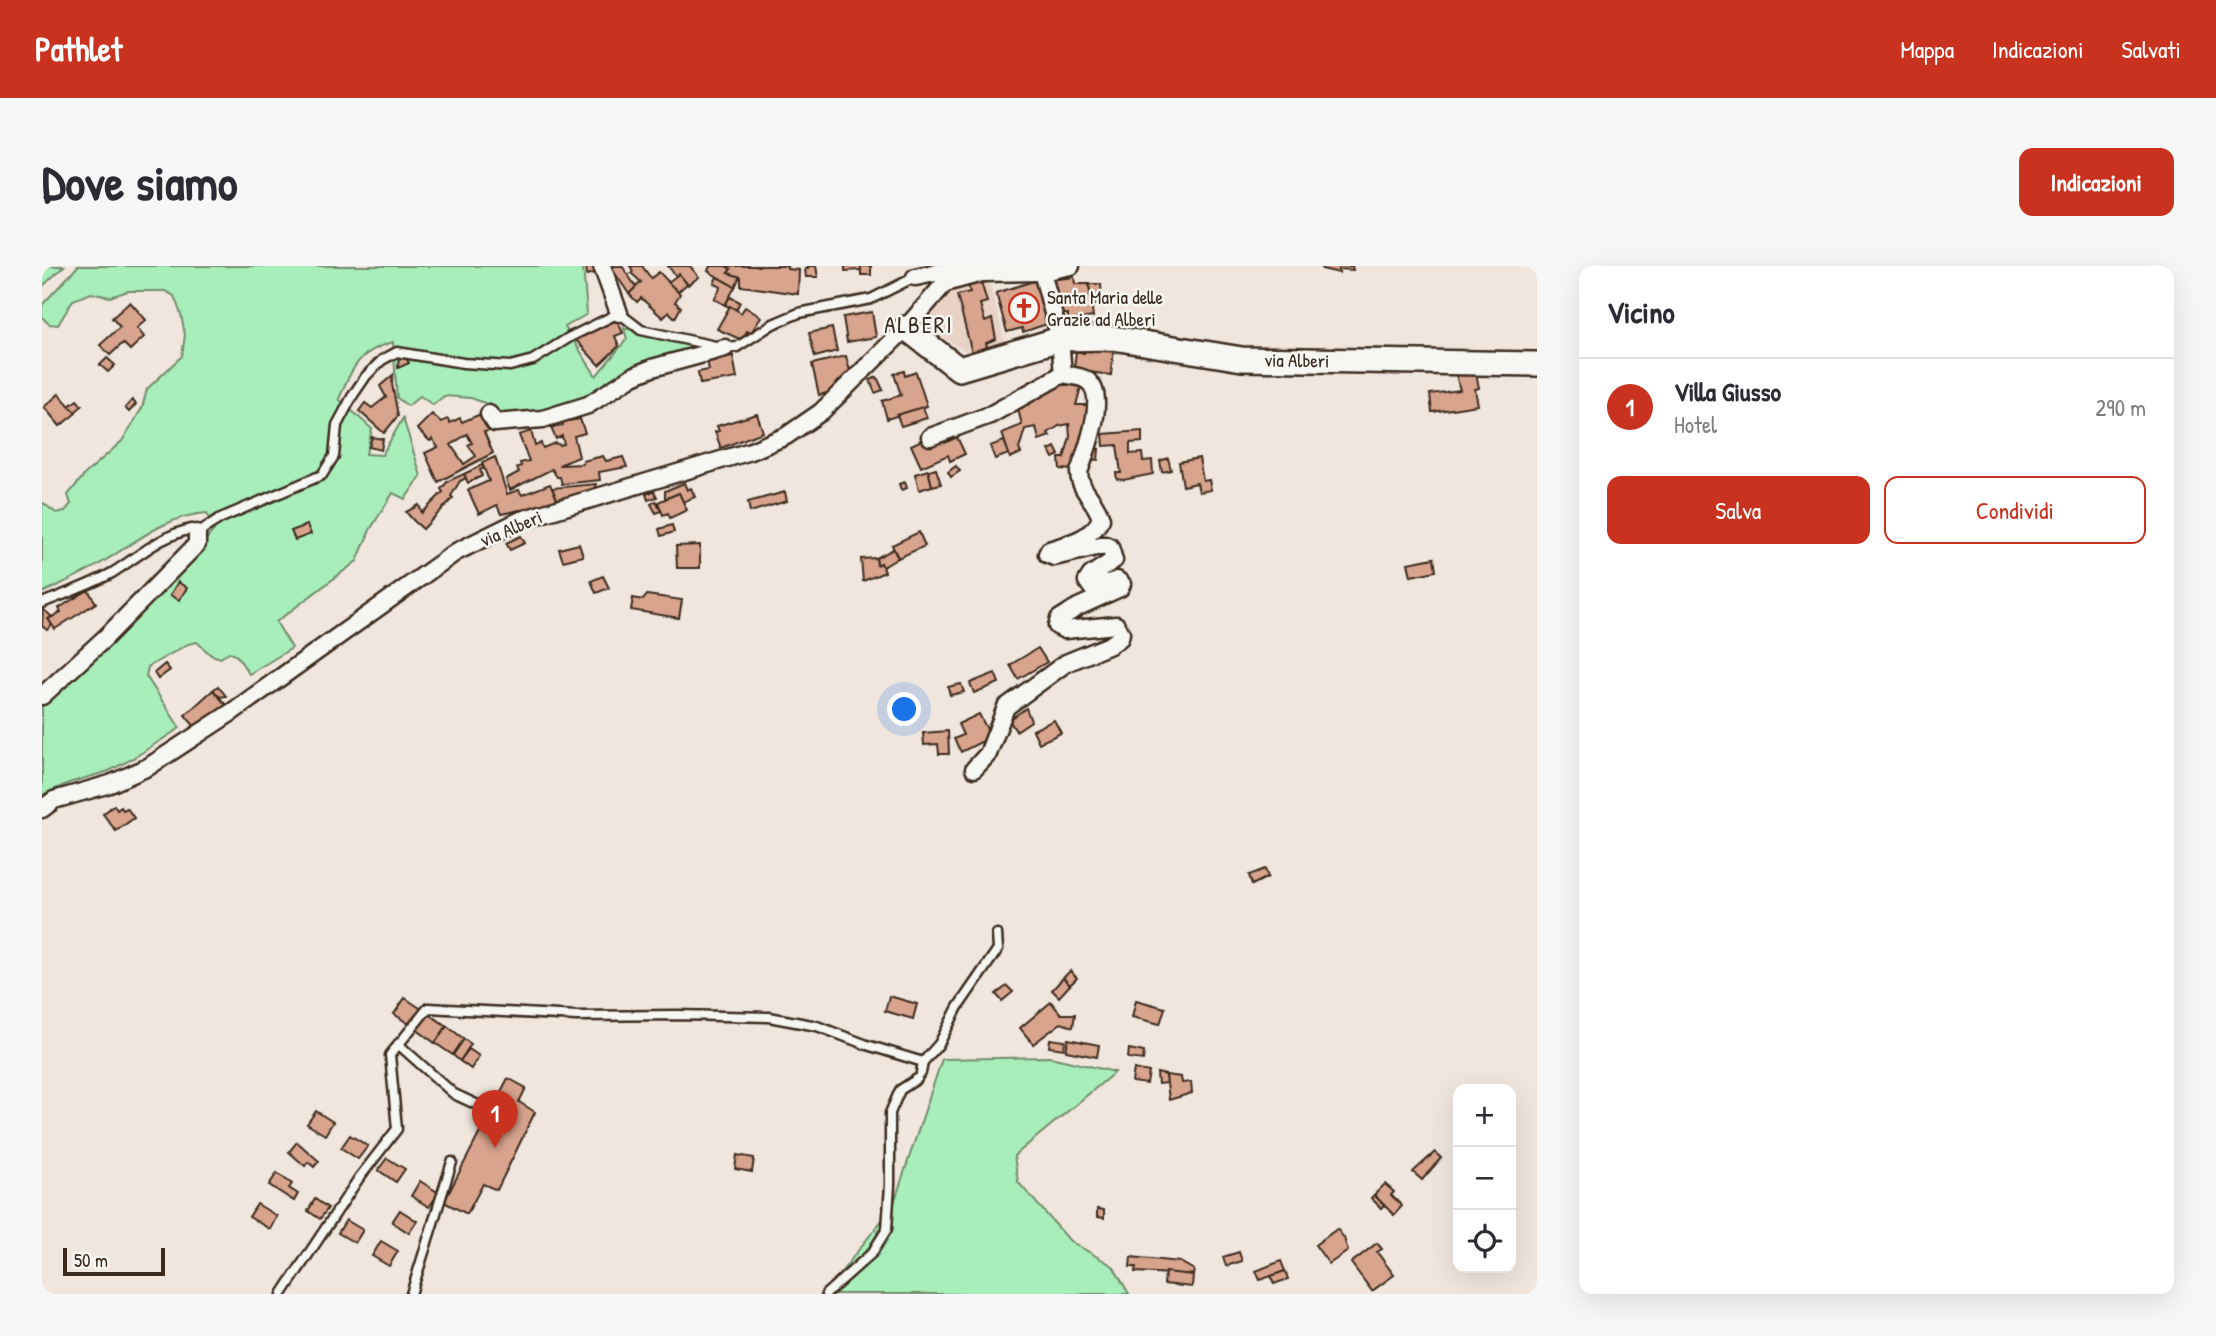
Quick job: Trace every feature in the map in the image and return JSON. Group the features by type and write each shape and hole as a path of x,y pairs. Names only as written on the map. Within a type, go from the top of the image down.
{"street":[{"path":"602,266 618,313"},
{"name":"via Alberi","path":"42,809 54,800 110,784 148,767 232,712 456,552 521,520 738,456 786,436 821,412 906,328 945,283 982,273 1042,271 1071,266"},
{"name":"via Alberi","path":"915,277 974,268 982,273"},
{"path":"1042,271 1060,339 1063,374"},
{"name":"via Alberi","path":"906,328 959,369 1060,339 1113,338 1242,359 1537,363"},
{"path":"489,414 495,423 543,419 588,405 633,376 725,348"},
{"path":"930,437 990,415 1063,374 1085,379 1092,383 1094,389 1097,409 1079,472 1079,481 1100,512 1101,519 1090,534 1081,540 1049,550 1048,556 1054,557 1105,545 1110,547 1114,560 1091,575 1087,581 1092,588 1117,580 1121,581 1122,586 1059,618 1057,626 1065,630 1116,625 1121,633 1120,638 1110,645 1066,663 1006,708 988,754 974,769"},
{"path":"42,695 105,638 197,544 197,533"}],"lane":[{"name":"via Alberi","path":"725,348 737,347 773,324 799,313 871,299 915,277"},
{"path":"42,603 110,574 162,540 192,529 197,533 221,518 322,475 334,456 337,425 353,395 382,360 397,352 463,363 510,366 533,360 570,337 618,313 641,330 725,348"},
{"path":"826,1294 872,1253 887,1228 891,1113 900,1090 919,1076 923,1062 939,1044 958,1007 981,977 998,948 997,934"},
{"path":"282,1294 359,1178 397,1129 390,1055 428,1008 577,1016 677,1014 769,1017 817,1026 923,1062"},
{"path":"398,1044 454,1094 482,1107"},
{"path":"411,1294 452,1162"}],"shaded area":[{"path":"987,275 1006,344 970,354 923,325 950,286"}],"green space":[{"path":"42,266 64,266 42,287"},
{"path":"78,266 583,266 587,314 565,327 596,376 627,339 624,328 711,348 586,402 558,410 498,420 493,406 471,398 444,396 433,405 420,396 408,406 397,398 393,342 371,351 358,362 339,399 372,429 366,454 382,455 403,418 421,476 405,499 393,493 370,530 357,561 276,622 292,648 249,674 237,656 229,652 221,658 211,655 197,642 188,644 148,667 146,676 180,728 109,771 69,783 42,795 42,706 157,598 214,530 207,513 177,519 90,570 42,593 42,502 56,513 65,511 71,504 68,495 85,474 122,441 142,408 147,389 182,356 185,335 174,296 165,291 128,291 110,297 91,293 73,300 58,325 49,324 42,317 42,305"},
{"path":"1050,1057 1115,1072 1014,1156 1018,1182 1070,1241 1113,1266 1129,1294 824,1294 893,1206 942,1059"}],"building":[{"path":"586,266 596,266 598,272 587,275"},
{"path":"610,266 622,266 636,287 629,294"},
{"path":"630,266 642,266 651,278 659,272 680,294 675,302 681,307 675,318 669,312 663,318 641,298 637,302 629,294 641,282 631,273 633,271"},
{"path":"668,266 690,266 699,277 688,285"},
{"path":"710,266 726,266 731,269 728,273 740,276 735,287 708,271"},
{"path":"726,266 787,266 787,269 799,270 798,294 741,286 741,277 728,273 731,269"},
{"path":"808,266 816,266 818,277 806,277 805,269 808,269"},
{"path":"845,266 861,266 861,270 845,271"},
{"path":"861,266 871,266 871,275 861,275"},
{"path":"1323,266 1352,266 1353,270 1339,269 1339,273 1322,269"},
{"path":"679,274 687,284 678,292 668,282"},
{"path":"717,277 735,287 725,305 714,299 721,287 714,283"},
{"path":"1074,277 1075,284 1089,284 1093,317 1068,321 1068,314 1058,315 1050,280"},
{"name":"Santa Maria delle Grazie ad Alberi","path":"1040,279 1053,322 1023,332 1022,328 1007,332 996,293"},
{"path":"981,282 987,302 980,304 985,322 992,319 996,339 986,343 988,349 972,353 957,295 970,292 968,284"},
{"path":"1089,284 1101,284 1102,304 1092,305"},
{"path":"730,297 740,302 736,310 725,305"},
{"path":"130,302 146,320 137,328 144,337 130,350 123,343 110,355 100,345 120,327 112,318"},
{"path":"730,306 741,313 745,307 761,317 751,333 747,331 742,340 717,329"},
{"path":"872,312 876,337 847,342 843,317"},
{"path":"617,320 623,333 615,336 619,346 599,365 575,339"},
{"path":"832,328 837,351 815,357 809,333"},
{"path":"1084,348 1114,349 1111,375 1074,370 1076,351 1084,353"},
{"path":"399,356 406,358 409,363 398,368"},
{"path":"733,356 737,378 700,384 698,372 709,370 707,360"},
{"path":"846,356 851,375 834,386 835,391 819,395 812,364"},
{"path":"107,358 115,365 108,372 100,365"},
{"path":"1475,368 1479,388 1475,389 1478,405 1432,412 1430,394 1460,390 1455,371"},
{"path":"904,371 905,376 916,372 927,406 887,419 882,401 901,395 894,374"},
{"path":"393,375 398,416 384,433 359,411 365,403 372,408 386,397 380,386"},
{"path":"877,377 883,390 875,393 870,380"},
{"path":"1071,380 1082,383 1076,405 1089,405 1086,416 1092,416 1073,470 1060,469 1059,458 1064,458 1070,437 1069,424 1059,426 1048,433 1050,436 1039,440 1036,427 1025,429 1019,449 1021,453 1010,458 1002,433 1022,425 1017,405 1032,392 1069,385"},
{"path":"59,394 76,413 60,426 44,407"},
{"path":"77,400 82,406 75,412 69,406"},
{"path":"132,400 136,404 129,412 125,408"},
{"path":"923,407 927,418 901,426 897,415"},
{"path":"483,413 494,430 484,432 493,453 438,482 425,453 438,447 432,439 430,441 417,429 432,414 441,422 448,419 450,423 460,418 462,422","holes":["467,434 472,443 468,445 476,456 464,464 451,445"]},
{"path":"757,414 763,432 721,448 715,432 719,431 717,426"},
{"path":"580,419 585,433 574,436 579,457 559,465 583,464 583,461 603,456 606,461 623,457 627,467 599,472 600,480 562,484 560,477 557,477 552,469 510,490 506,479 519,472 517,468 521,466 520,463 529,461 519,435 531,431 535,445 541,443 543,448 555,443 564,444 562,436 556,439 551,428 563,425 562,422"},
{"path":"1142,431 1142,442 1130,443 1130,454 1142,453 1143,461 1152,460 1153,474 1117,479 1116,473 1121,473 1117,445 1104,446 1103,434"},
{"path":"372,437 383,439 381,450 369,447"},
{"path":"957,437 965,454 950,461 948,455 921,467 911,445 924,439 927,445 942,438 945,443"},
{"path":"1004,441 1009,454 995,459 990,446"},
{"path":"1055,447 1059,455 1053,458 1049,450"},
{"path":"1089,448 1099,449 1098,460 1088,459"},
{"path":"495,457 507,494 519,490 522,495 550,484 558,500 521,513 520,510 501,514 497,505 479,514 468,490 489,481 482,463"},
{"path":"1168,458 1171,470 1162,472 1160,461"},
{"path":"1199,458 1203,481 1209,480 1211,490 1199,492 1197,483 1183,486 1179,462"},
{"path":"482,465 482,476 468,483 464,474"},
{"path":"956,466 960,471 951,477 948,472"},
{"path":"936,469 941,484 932,486 928,471"},
{"path":"928,470 932,486 919,490 915,474"},
{"path":"464,474 466,478 460,481 451,496 453,498 423,529 406,512 419,505 422,513 443,492 441,489 448,481"},
{"path":"905,482 907,488 901,490 899,484"},
{"path":"684,483 687,490 691,488 695,497 683,502 679,493 665,499 665,491"},
{"path":"596,484 597,491 585,492 586,497 559,503 552,488"},
{"path":"654,491 657,497 648,500 646,494"},
{"path":"785,492 787,501 750,512 748,502"},
{"path":"679,493 687,510 670,518 668,513 663,515 658,502"},
{"path":"656,501 661,511 656,513 651,504"},
{"path":"307,525 311,534 295,540 291,531"},
{"path":"672,525 674,532 661,536 659,529"},
{"path":"919,532 925,546 898,558 892,545"},
{"path":"521,536 525,543 510,550 506,543"},
{"path":"579,544 583,556 563,561 559,549"},
{"path":"700,545 700,568 677,568 676,546"},
{"path":"893,549 898,558 883,567 881,563 877,565 876,558"},
{"path":"876,558 877,565 881,563 885,572 863,581 861,559"},
{"path":"1434,558 1436,571 1411,576 1408,563"},
{"path":"603,576 609,588 596,593 591,581"},
{"path":"178,582 187,588 179,600 170,595"},
{"path":"88,590 96,603 55,629 48,619 61,612 59,608"},
{"path":"647,595 682,600 679,618 631,610 633,598 643,600"},
{"path":"43,609 52,617 48,619 52,625 47,630 42,626"},
{"path":"1038,648 1047,662 1018,679 1010,665"},
{"path":"165,664 170,670 158,679 154,673"},
{"path":"995,673 999,683 974,693 970,683"},
{"path":"961,684 964,692 950,695 948,687"},
{"path":"218,686 226,696 220,697 213,690"},
{"path":"213,690 227,706 195,727 185,715"},
{"path":"1026,708 1031,721 1016,731 1009,720"},
{"path":"979,714 991,737 961,752 954,739 963,735 958,724"},
{"path":"1054,720 1061,733 1039,743 1033,730"},
{"path":"948,731 949,754 939,754 938,744 924,745 923,733"},
{"path":"114,805 117,810 121,807 123,810 127,808 134,818 116,831 103,814"},
{"path":"1265,869 1268,877 1252,885 1249,875"},
{"path":"1070,971 1077,978 1070,985 1063,978"},
{"path":"1063,978 1070,985 1059,997 1052,990"},
{"path":"1007,986 1013,992 1002,1001 996,994"},
{"path":"889,996 917,1004 913,1019 885,1011"},
{"path":"405,998 423,1010 412,1026 394,1014"},
{"path":"1136,1000 1165,1008 1160,1024 1132,1017"},
{"path":"1051,1002 1061,1014 1075,1014 1073,1027 1061,1023 1033,1044 1020,1028"},
{"path":"428,1014 447,1026 435,1043 416,1029"},
{"path":"447,1026 464,1039 453,1055 435,1043"},
{"path":"464,1039 471,1044 460,1061 453,1055"},
{"path":"1050,1039 1065,1041 1064,1049 1049,1047"},
{"path":"1068,1039 1099,1045 1097,1057 1066,1051"},
{"path":"469,1049 479,1056 471,1069 460,1061"},
{"path":"1129,1049 1144,1052 1143,1060 1128,1058"},
{"path":"1134,1069 1149,1072 1147,1084 1132,1082"},
{"path":"1157,1073 1166,1075 1167,1083 1158,1084"},
{"path":"1166,1075 1181,1077 1182,1083 1191,1082 1192,1093 1169,1100"},
{"path":"508,1078 526,1088 519,1102 535,1112 497,1190 483,1184 467,1214 444,1202"},
{"path":"316,1111 333,1122 325,1135 307,1124"},
{"path":"350,1135 368,1146 358,1159 341,1148"},
{"path":"297,1142 319,1161 314,1167 308,1162 305,1166 289,1152"},
{"path":"1435,1152 1441,1158 1422,1180 1413,1172"},
{"path":"737,1155 754,1158 752,1172 735,1169"},
{"path":"387,1158 405,1169 396,1182 378,1170"},
{"path":"277,1173 292,1184 289,1188 298,1194 294,1201 269,1185"},
{"path":"420,1181 439,1193 429,1207 411,1196"},
{"path":"1385,1184 1394,1192 1391,1195 1402,1206 1394,1215 1374,1195"},
{"path":"1374,1195 1384,1205 1381,1208 1371,1198"},
{"path":"315,1199 328,1208 320,1219 308,1211"},
{"path":"257,1204 277,1216 270,1229 249,1217"},
{"path":"1097,1209 1104,1210 1104,1218 1097,1217"},
{"path":"400,1210 417,1221 409,1233 392,1222"},
{"path":"346,1220 363,1230 355,1243 338,1233"},
{"path":"1337,1229 1344,1238 1348,1251 1329,1264 1315,1245"},
{"path":"381,1241 398,1251 389,1266 372,1256"},
{"path":"1377,1243 1382,1249 1377,1252 1394,1275 1372,1291 1351,1263"},
{"path":"1239,1252 1242,1261 1226,1266 1223,1257"},
{"path":"1131,1257 1180,1262 1194,1270 1193,1275 1135,1272 1136,1267 1130,1267"},
{"path":"1281,1261 1285,1271 1260,1280 1256,1271"},
{"path":"1285,1271 1288,1279 1274,1284 1271,1276"},
{"path":"1165,1272 1193,1275 1192,1287 1164,1284"}],"place":[{"name":"Santa Maria delle Grazie ad Alberi","path":"1024,308"},
{"name":"Villa Giusso","path":"495,1148"}],"district":[{"name":"ALBERI","path":"919,324"}]}
